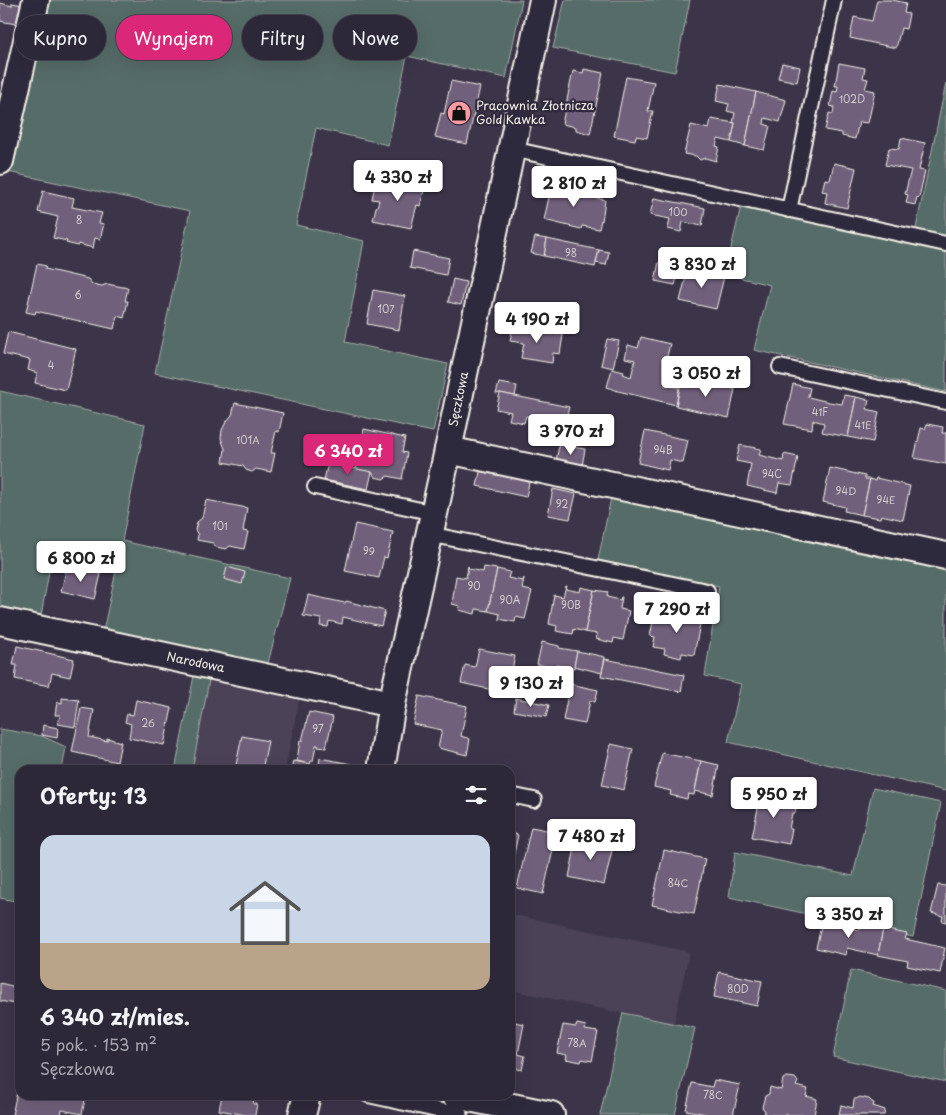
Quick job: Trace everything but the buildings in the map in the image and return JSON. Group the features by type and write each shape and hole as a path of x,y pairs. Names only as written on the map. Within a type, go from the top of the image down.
{"street":[{"path":"0,161 36,0"},
{"name":"Sęczkowa","path":"384,765 392,704 543,0"},
{"path":"448,450 946,556"},
{"name":"Narodowa","path":"0,621 392,704"},
{"path":"302,1115 305,1100"},
{"path":"480,1100 551,1115"}],"lane":[{"path":"789,210 834,0"},
{"path":"512,149 946,244"},
{"path":"780,367 946,402"},
{"path":"315,487 431,523 707,591"},
{"path":"515,797 534,800"},
{"path":"391,1100 460,1115"}],"shaded area":[{"path":"210,675 300,695 286,765 193,765"},
{"path":"515,915 689,952 674,1024 515,991"}],"green space":[{"path":"42,0 522,0 506,78 417,58 417,15 333,15 333,60 406,60 388,145 316,128 296,225 364,241 345,342 448,364 433,432 155,373 190,211 3,171 28,60 106,60 106,15 39,15"},
{"path":"565,0 690,0 675,72 553,48"},
{"path":"946,83 946,240 915,233"},
{"path":"741,206 946,250 946,392 754,350 770,285 725,274"},
{"path":"0,391 145,424 122,541 290,578 266,665 103,631 118,562 53,550 40,621 0,612"},
{"path":"612,493 946,565 946,791 728,742 741,684 705,676 719,586 598,560"},
{"path":"195,671 210,675 193,765 176,765"},
{"path":"0,729 42,736 66,747 63,765 15,765 15,901 0,898"},
{"path":"873,788 941,803 913,937 729,897 735,852 853,876"},
{"path":"851,970 946,991 946,1082 833,1057"},
{"path":"623,1013 695,1028 675,1115 600,1115"}],"place":[{"name":"Pracownia Złotnicza Gold Kawka","path":"459,113"}]}
